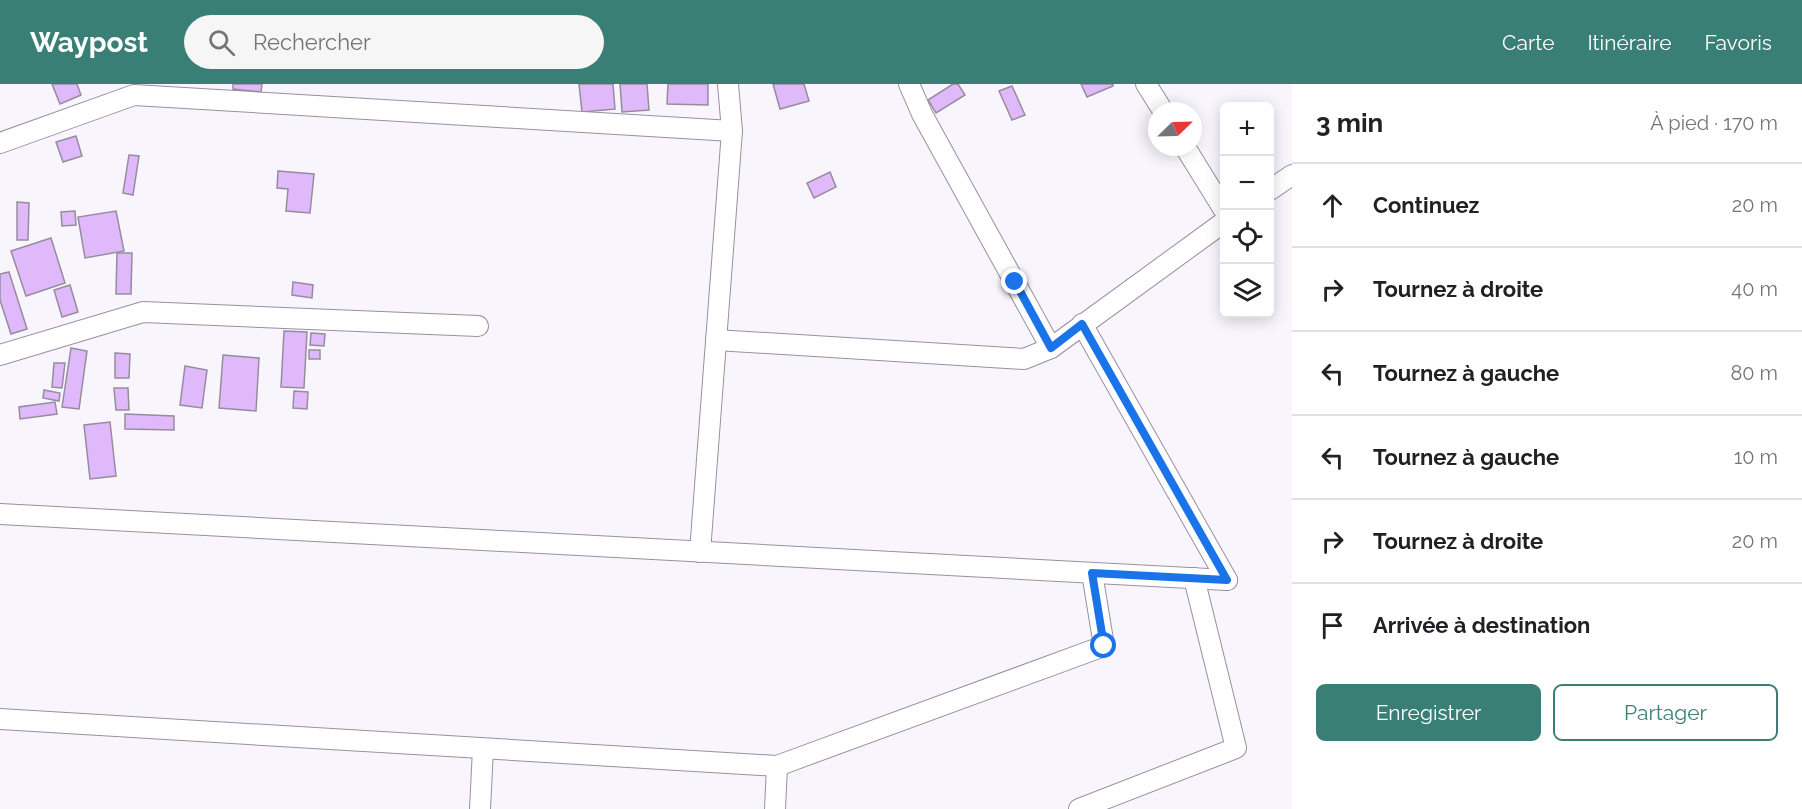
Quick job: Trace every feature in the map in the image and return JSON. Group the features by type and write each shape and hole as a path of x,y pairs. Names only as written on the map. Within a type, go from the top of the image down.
{"street":[{"path":"700,552 732,131 728,84"},
{"path":"909,84 922,114 1051,348"},
{"path":"1150,85 1158,102"},
{"path":"0,143 134,95 732,131"},
{"path":"1191,156 1220,204"},
{"path":"1274,187 1292,175"},
{"path":"716,340 1024,359 1051,348 1220,225"},
{"path":"0,355 143,312 478,326"},
{"path":"0,514 1227,580 1082,324"},
{"path":"0,719 777,766 1104,646 1092,573"},
{"path":"1079,809 1236,748 1194,578"},
{"path":"480,809 483,749"},
{"path":"775,809 777,766"}],"building":[{"path":"52,84 77,84 81,95 60,104"},
{"path":"233,84 262,84 261,92 233,89"},
{"path":"579,84 613,84 615,109 582,112"},
{"path":"620,84 647,84 649,110 622,112"},
{"path":"668,84 708,84 708,105 667,104"},
{"path":"773,84 804,84 809,101 780,109"},
{"path":"953,84 958,84 965,95 936,113 928,100"},
{"path":"1081,84 1113,84 1113,86 1087,97"},
{"path":"1012,86 1025,115 1012,120 999,91"},
{"path":"76,136 82,156 63,162 56,142"},
{"path":"129,155 139,156 133,195 123,193"},
{"path":"278,171 314,174 310,213 286,211 288,189 277,188"},
{"path":"830,172 836,187 814,198 807,183"},
{"path":"17,202 29,203 28,240 17,240"},
{"path":"75,211 76,225 62,226 61,212"},
{"path":"116,211 124,251 85,258 78,217"},
{"path":"51,238 65,283 26,296 11,251"},
{"path":"117,253 132,253 131,294 116,294"},
{"path":"9,272 27,329 11,334 0,300 0,274"},
{"path":"293,282 313,285 312,298 292,295"},
{"path":"70,285 78,312 62,317 54,290"},
{"path":"284,331 307,332 304,388 281,387"},
{"path":"311,333 325,334 324,346 310,345"},
{"path":"71,348 87,351 79,409 62,407"},
{"path":"309,350 320,350 320,359 309,359"},
{"path":"115,353 130,354 129,378 115,378"},
{"path":"223,355 259,358 256,411 219,408"},
{"path":"54,363 65,363 62,388 52,387"},
{"path":"185,366 207,370 202,408 180,405"},
{"path":"114,388 128,388 129,410 116,410"},
{"path":"44,390 60,393 59,401 43,398"},
{"path":"294,391 308,392 307,409 293,408"},
{"path":"55,402 57,414 20,419 19,407"},
{"path":"125,414 174,416 174,430 125,429"},
{"path":"110,422 116,476 90,479 84,425"}],"route":[{"path":"1015,282 1051,348 1082,324 1227,580 1092,573 1104,646"}]}
